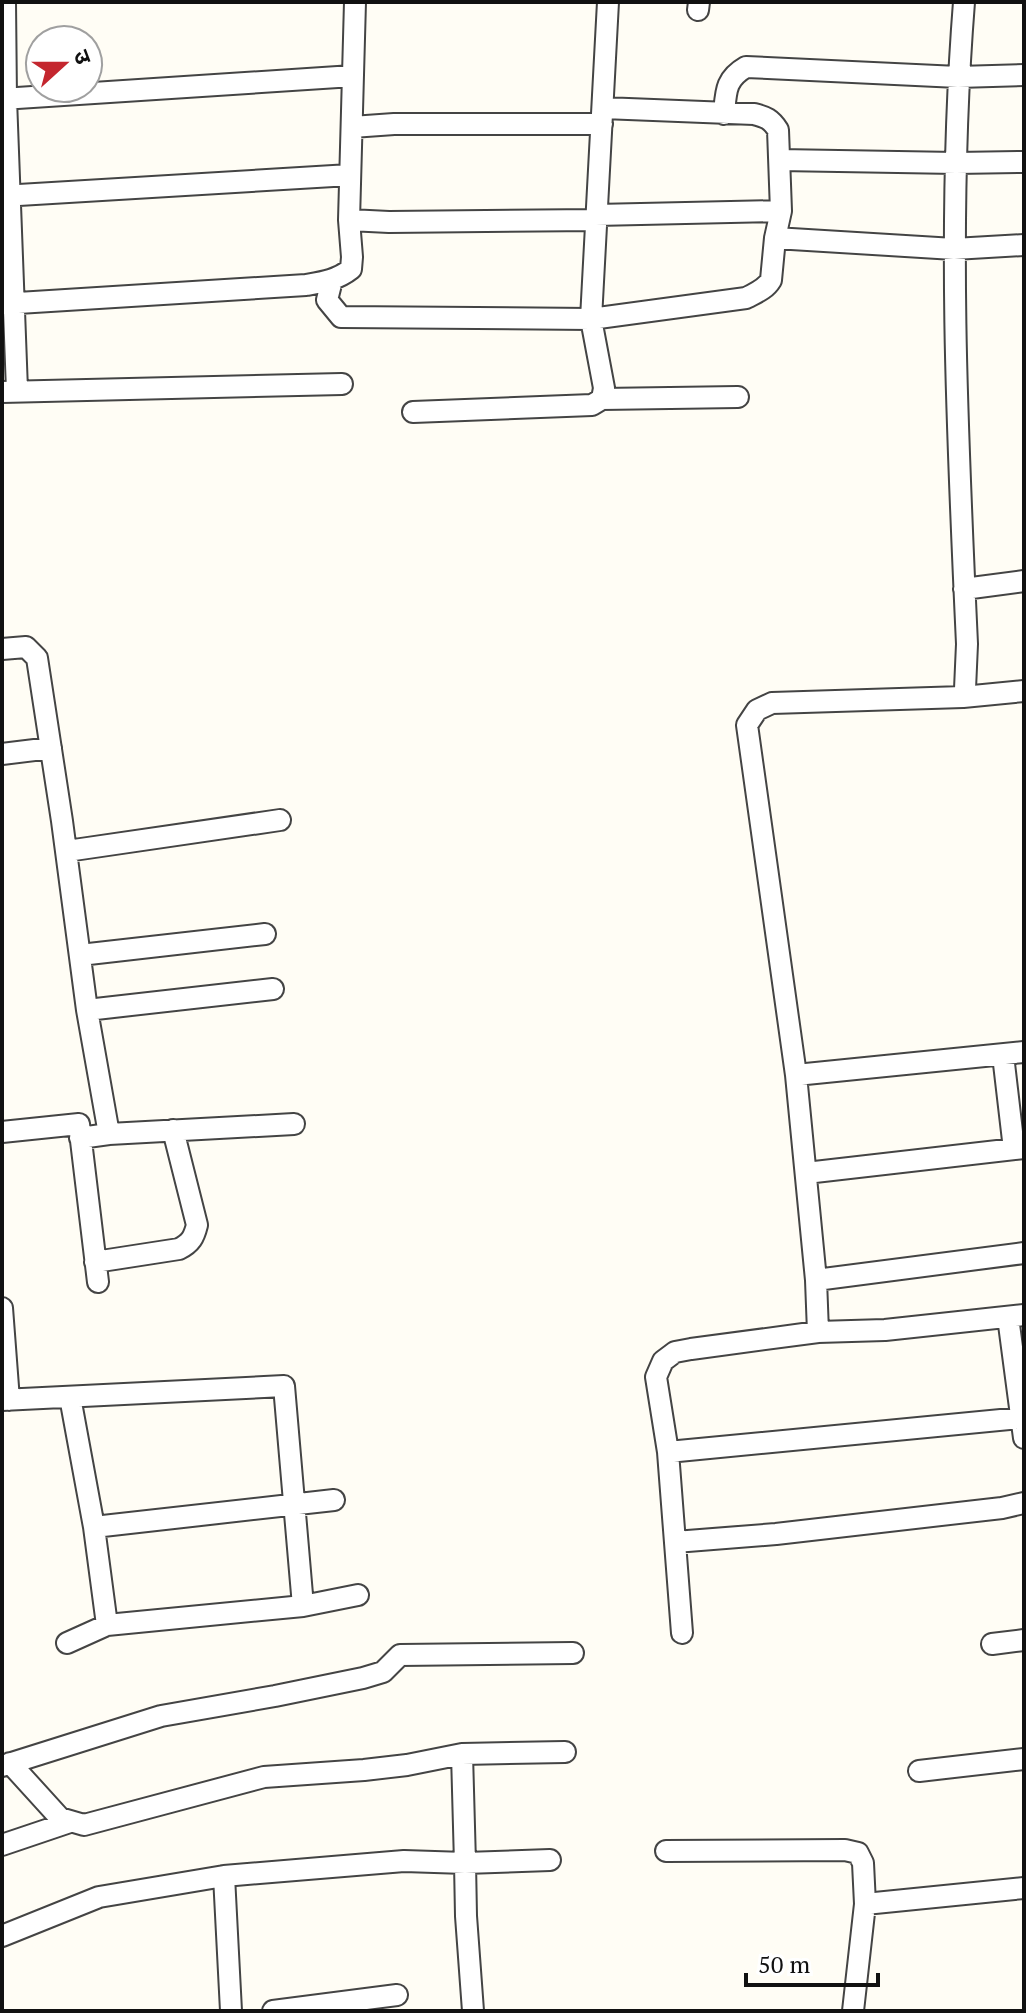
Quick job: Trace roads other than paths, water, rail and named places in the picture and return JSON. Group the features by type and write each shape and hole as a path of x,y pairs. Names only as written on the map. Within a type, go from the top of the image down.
{"street":[{"path":"5,2 10,391 342,384"},
{"path":"8,304 306,285 332,280 351,269 349,220 355,2"},
{"path":"602,399 604,388 591,319 608,2"},
{"path":"963,697 967,644 955,355 954,249 958,77 964,2"},
{"path":"724,114 727,86 737,72 746,67 958,77 1024,75"},
{"path":"4,99 353,76"},
{"path":"332,280 327,300 341,317 591,319 746,298 761,291 771,280 781,211 778,130 766,117 754,114 602,116 352,127"},
{"path":"780,160 1024,162"},
{"path":"6,196 350,175"},
{"path":"349,220 389,222 781,211"},
{"path":"775,238 954,249 1024,245"},
{"path":"413,412 580,407 602,399 738,397"},
{"path":"964,589 1024,581"},
{"path":"2,649 26,647 37,658 67,851 87,1010 109,1134"},
{"path":"818,1332 816,1280 796,1075 747,725 757,710 772,703 963,697 1024,691"},
{"path":"2,754 51,748"},
{"path":"67,851 280,820"},
{"path":"80,955 265,934"},
{"path":"87,1010 273,989"},
{"path":"796,1075 1014,1054 1019,1149 806,1173"},
{"path":"2,1132 79,1124 96,1272 179,1249 194,1237 197,1225 173,1130"},
{"path":"80,1138 294,1124"},
{"path":"816,1280 1024,1253"},
{"path":"2,1308 6,1400 284,1386 303,1606"},
{"path":"668,1452 1023,1428 1016,1316 885,1330 818,1332 691,1349 675,1352 663,1361 656,1377 668,1452 682,1633"},
{"path":"70,1397 94,1527 107,1625"},
{"path":"94,1527 334,1500"},
{"path":"675,1542 776,1534 1024,1503"},
{"path":"67,1643 107,1625 303,1606 358,1595"},
{"path":"992,1644 1024,1640"},
{"path":"565,1752 462,1754 364,1770 264,1777 84,1825 60,1818 6,1764 161,1716 363,1678 383,1672 400,1655 573,1653"},
{"path":"462,1754 466,1916 473,2011"},
{"path":"919,1771 1024,1759"},
{"path":"2,1845 70,1822"},
{"path":"666,1851 845,1850 858,1853 863,1863 865,1904 853,2011"},
{"path":"2,1936 99,1897 224,1876 404,1861 465,1863 550,1860"},
{"path":"224,1876 231,2011"},
{"path":"865,1904 1024,1888"},
{"path":"273,2011 397,1995"}]}
